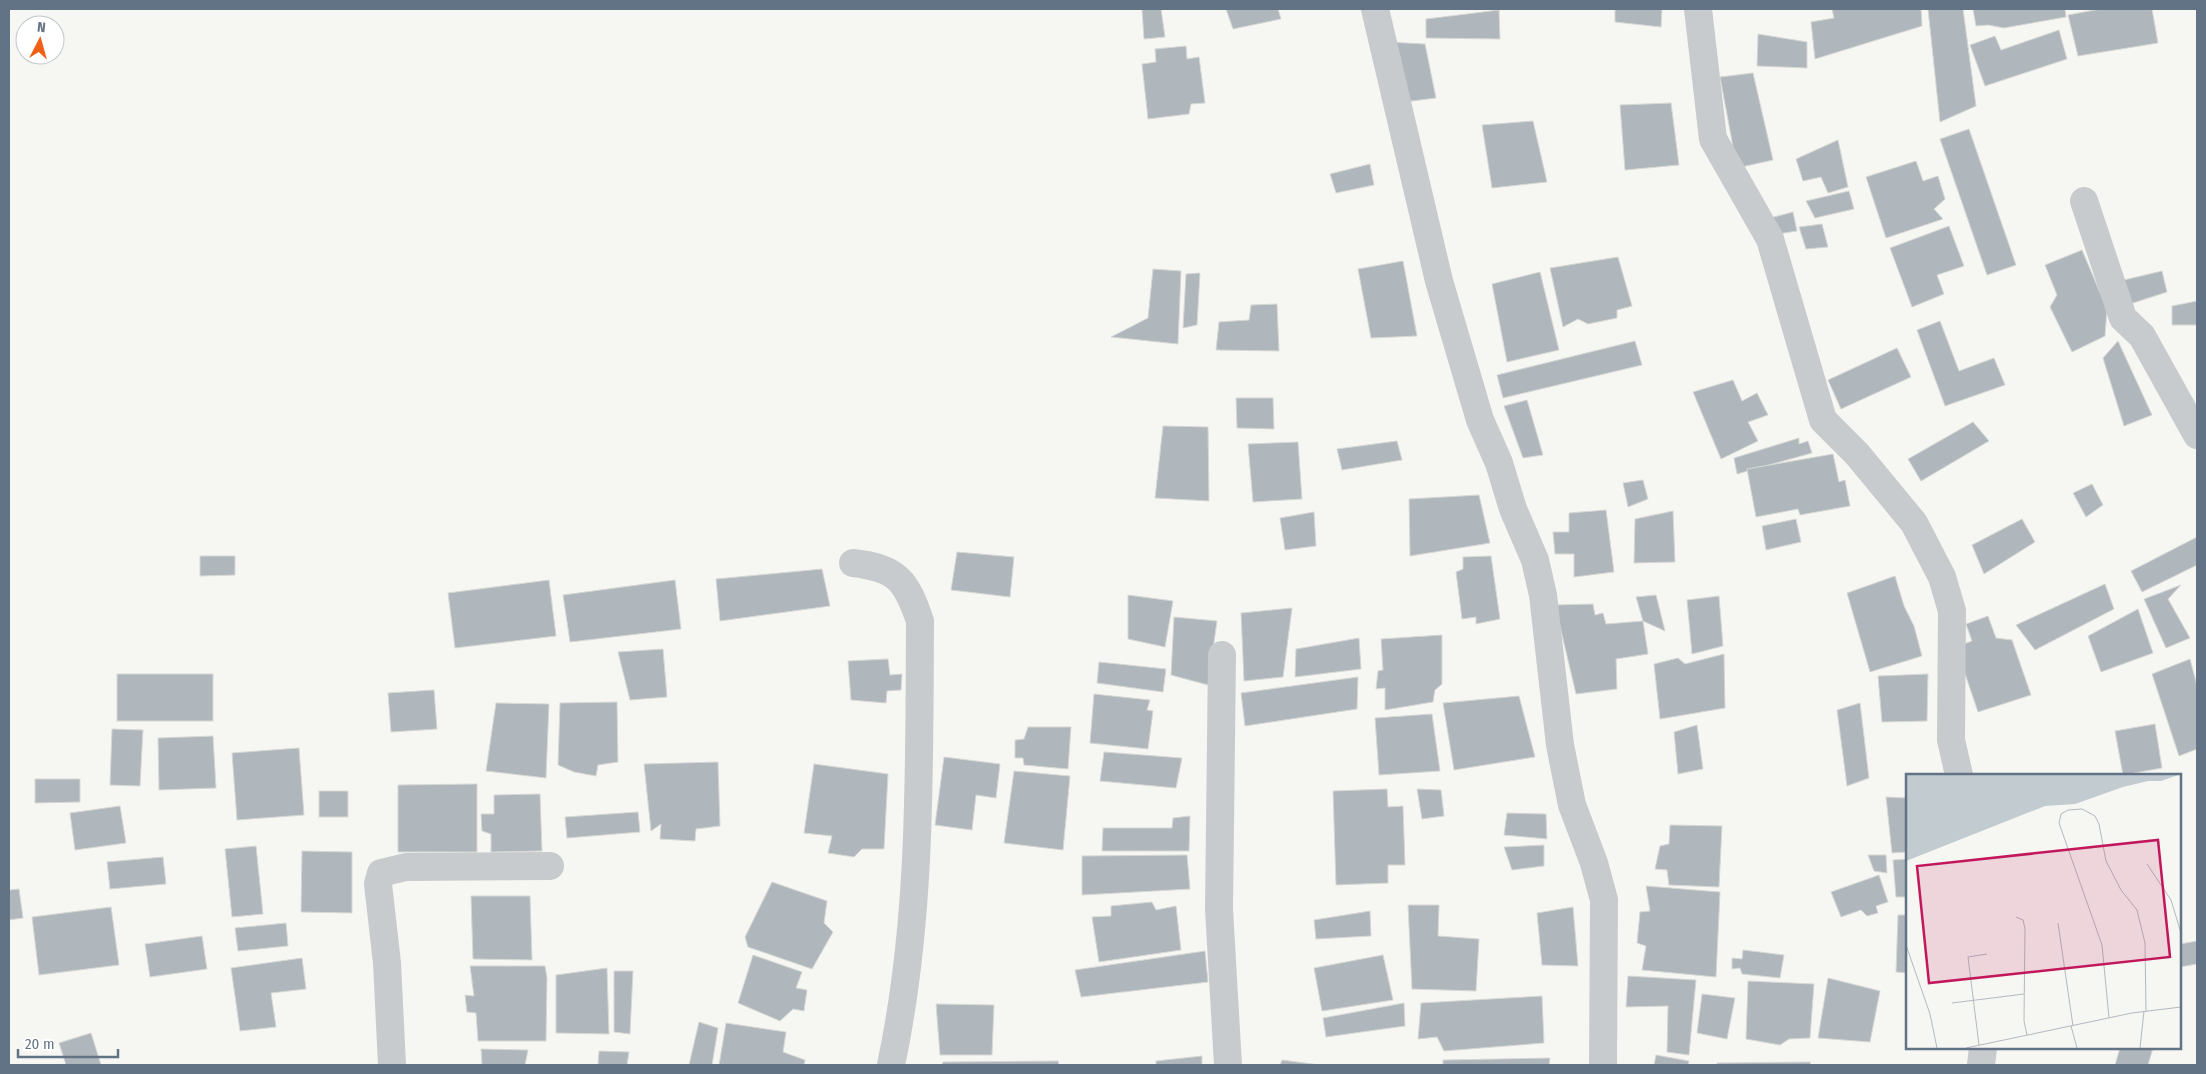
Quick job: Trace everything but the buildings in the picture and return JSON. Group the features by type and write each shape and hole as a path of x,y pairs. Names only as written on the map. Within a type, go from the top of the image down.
{"street":[{"path":"1375,9 1439,281 1480,420 1500,463 1513,509 1535,560 1541,586 1560,745 1572,806 1594,863 1604,900 1603,1065"},
{"path":"1698,9 1713,139 1770,239 1823,420 1857,454 1914,523 1942,577 1952,611 1951,740 1959,774"},
{"path":"2084,201 2124,318 2142,336 2197,435"},
{"path":"853,563 873,566 887,571 900,580 910,592 920,620 916,858 912,936 891,1065"},
{"path":"1222,655 1219,909 1228,1065"},
{"path":"392,1065 387,963 378,884 381,873 406,867 550,866"},
{"path":"1981,1065 1983,1049"}]}
